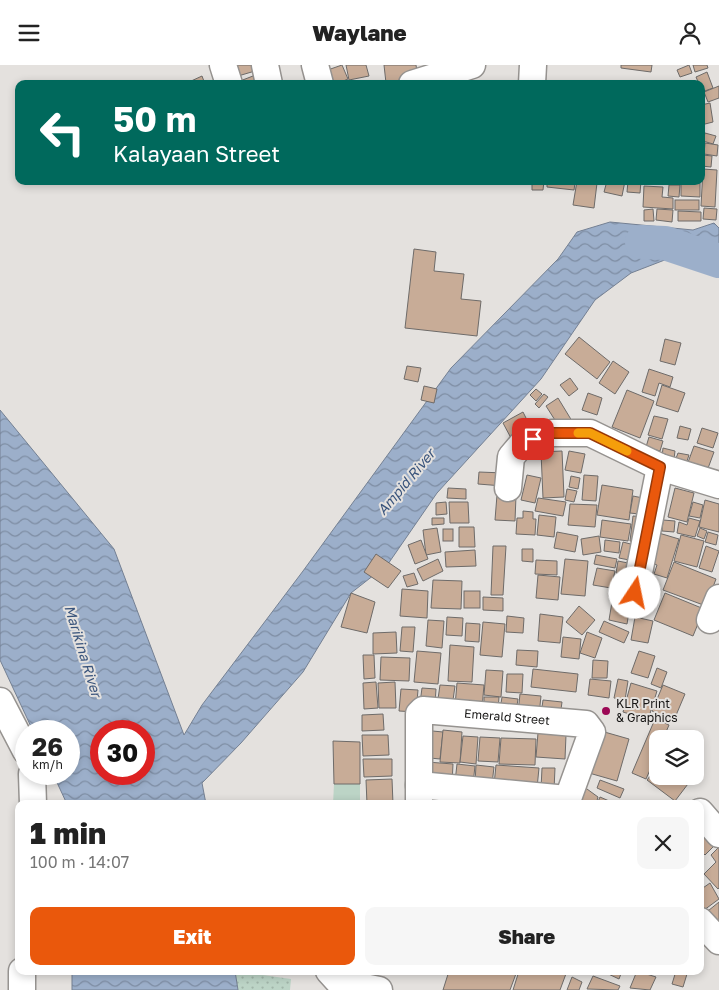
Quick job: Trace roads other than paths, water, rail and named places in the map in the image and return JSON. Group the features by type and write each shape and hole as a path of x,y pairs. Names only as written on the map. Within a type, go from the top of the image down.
{"street":[{"path":"223,65 228,80"},
{"path":"265,65 268,80"},
{"path":"316,65 319,80"},
{"path":"425,80 472,65"},
{"path":"532,80 533,65"},
{"path":"508,488 512,457 522,444 552,433 590,433 660,467 719,485"},
{"path":"635,593 660,467"},
{"path":"0,701 15,730"},
{"name":"Emerald Street","path":"419,795 419,714 423,711 586,724 592,732 567,800"},
{"path":"32,785 33,800"},
{"path":"419,795 524,800"},
{"path":"704,817 719,834"},
{"path":"704,925 719,941"},
{"path":"22,975 22,990"},
{"path":"333,975 339,982 379,990"}],"water":[{"name":"Marikina River","path":"610,222 693,230 714,223 719,228 719,261 688,251 631,273 595,300 541,379 437,493 388,564 351,593 303,672 241,743 202,783 205,800 65,800 58,785 80,785 80,720 28,720 0,660 0,410 114,549 184,735 202,705 303,571 451,368 558,259 577,232"},
{"path":"72,975 236,975 238,990 72,990"}],"waterway":[{"name":"Ampid River","path":"642,242 665,243 719,261"}],"place":[{"name":"KLR Print & Graphics","path":"606,711"}]}
